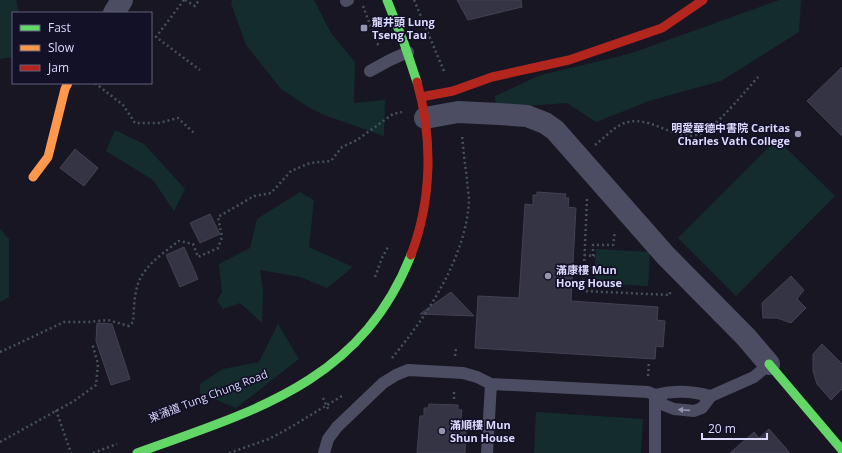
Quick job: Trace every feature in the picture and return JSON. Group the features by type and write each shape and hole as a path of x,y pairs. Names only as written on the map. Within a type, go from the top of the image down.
{"main road":[{"path":"137,453 254,410 294,390 328,367 370,328 400,284 408,266 421,227 425,205 428,165 415,115 421,97 408,52 388,0"},
{"path":"421,97 453,91 492,77 569,60 662,28 703,0"},
{"path":"33,177 48,157 68,84"},
{"path":"769,364 842,450"}],"street":[{"path":"115,12 122,0"},
{"path":"415,115 458,112 499,114 527,116 544,122 555,130 673,263 746,337 769,364"}],"lane":[{"path":"370,71 408,52"},
{"path":"324,453 328,439 337,427 382,383 408,370 463,373 477,377 491,384 648,392 655,396 664,405 674,409 694,411 702,408 711,396 754,377 769,364"},
{"path":"487,453 491,384"},
{"path":"655,396 672,391 696,392 711,396"},
{"path":"655,396 655,453"}],"path":[{"path":"199,0 195,6 185,0 156,37 200,70"},
{"path":"361,0 376,43 390,60"},
{"path":"414,0 453,91"},
{"path":"673,263 670,295 583,290 584,162 616,128 633,121 650,123 681,135 693,136 702,134 712,126 759,76"},
{"path":"96,84 123,105 135,123 159,123 178,118 194,133"},
{"path":"0,352 64,322 108,320 129,326 133,322 137,287 143,272 163,252 179,241 193,244 198,257 218,248 222,237 218,217 254,196 271,193 291,171 310,163 330,161 342,147 357,140 393,114 415,115"},
{"path":"584,255 594,256 593,245 613,245 615,229 631,216"},
{"path":"373,282 382,258 390,244"},
{"path":"0,442 56,410 74,402 96,385 98,364 92,343"},
{"path":"56,410 71,453"},
{"path":"93,453 122,442"}],"green space":[{"path":"0,0 16,0 19,12 12,12 12,57 0,59"},
{"path":"232,0 314,0 331,33 355,62 354,103 385,100 384,136 324,115 308,107 281,89 246,45 231,3"},
{"path":"779,0 801,0 799,32 721,81 652,100 596,122 567,103 496,108 495,96 541,75 629,54"},
{"path":"115,130 144,144 185,189 174,211 153,180 106,151"},
{"path":"777,139 835,196 736,296 678,238"},
{"path":"300,192 314,200 309,247 353,267 327,288 300,277 260,270 263,291 262,323 240,303 223,309 217,301 222,292 219,264 250,248 257,219"},
{"path":"0,229 9,239 9,297 0,302"},
{"path":"596,249 650,252 648,286 594,283"},
{"path":"278,324 299,359 236,408 200,393 200,384 223,369 259,362"},
{"path":"536,412 643,419 641,453 534,453"}],"building":[{"path":"457,0 521,0 522,7 468,20"},
{"path":"842,67 842,136 807,101"},
{"path":"75,149 98,168 84,186 60,168"},
{"name":"滿康樓 Mun Hong House","path":"537,192 566,194 565,198 569,198 568,207 576,208 571,301 658,307 657,320 665,321 663,347 656,346 655,359 475,348 478,296 519,298 525,204 533,205 533,195 537,195"},
{"path":"210,214 220,234 200,243 190,223"},
{"path":"184,247 198,279 180,287 166,255"},
{"path":"791,276 804,290 797,299 806,308 791,323 777,318 763,318 762,303"},
{"path":"451,292 474,316 420,314"},
{"path":"97,323 112,324 130,379 111,385 96,341"},
{"path":"822,344 842,364 842,389 831,400 817,384 813,371 813,354"},
{"name":"滿順樓 Mun Shun House","path":"429,404 458,405 458,410 462,410 460,427 466,428 465,453 417,453 420,416 424,416 424,408 428,408"},
{"path":"769,429 790,453 730,453 754,432 759,438"}],"traffic: fast":[{"path":"387,0 417,82"},
{"path":"137,453 222,422 262,405 299,386 333,362 364,334 390,298 411,255"},
{"path":"769,364 842,450"}],"traffic: slow":[{"path":"33,177 48,157 68,84"}],"traffic: jam":[{"path":"421,97 453,91 492,77 569,60 662,28 703,0"},
{"path":"411,255 423,213 428,169 426,125 417,82"}],"place":[{"name":"龍井頭 Lung Tseng Tau","path":"364,28"},
{"name":"明愛華德中書院 Caritas Charles Vath College","path":"798,134"},
{"name":"滿康樓 Mun Hong House","path":"548,276"},
{"name":"滿順樓 Mun Shun House","path":"442,431"}]}
